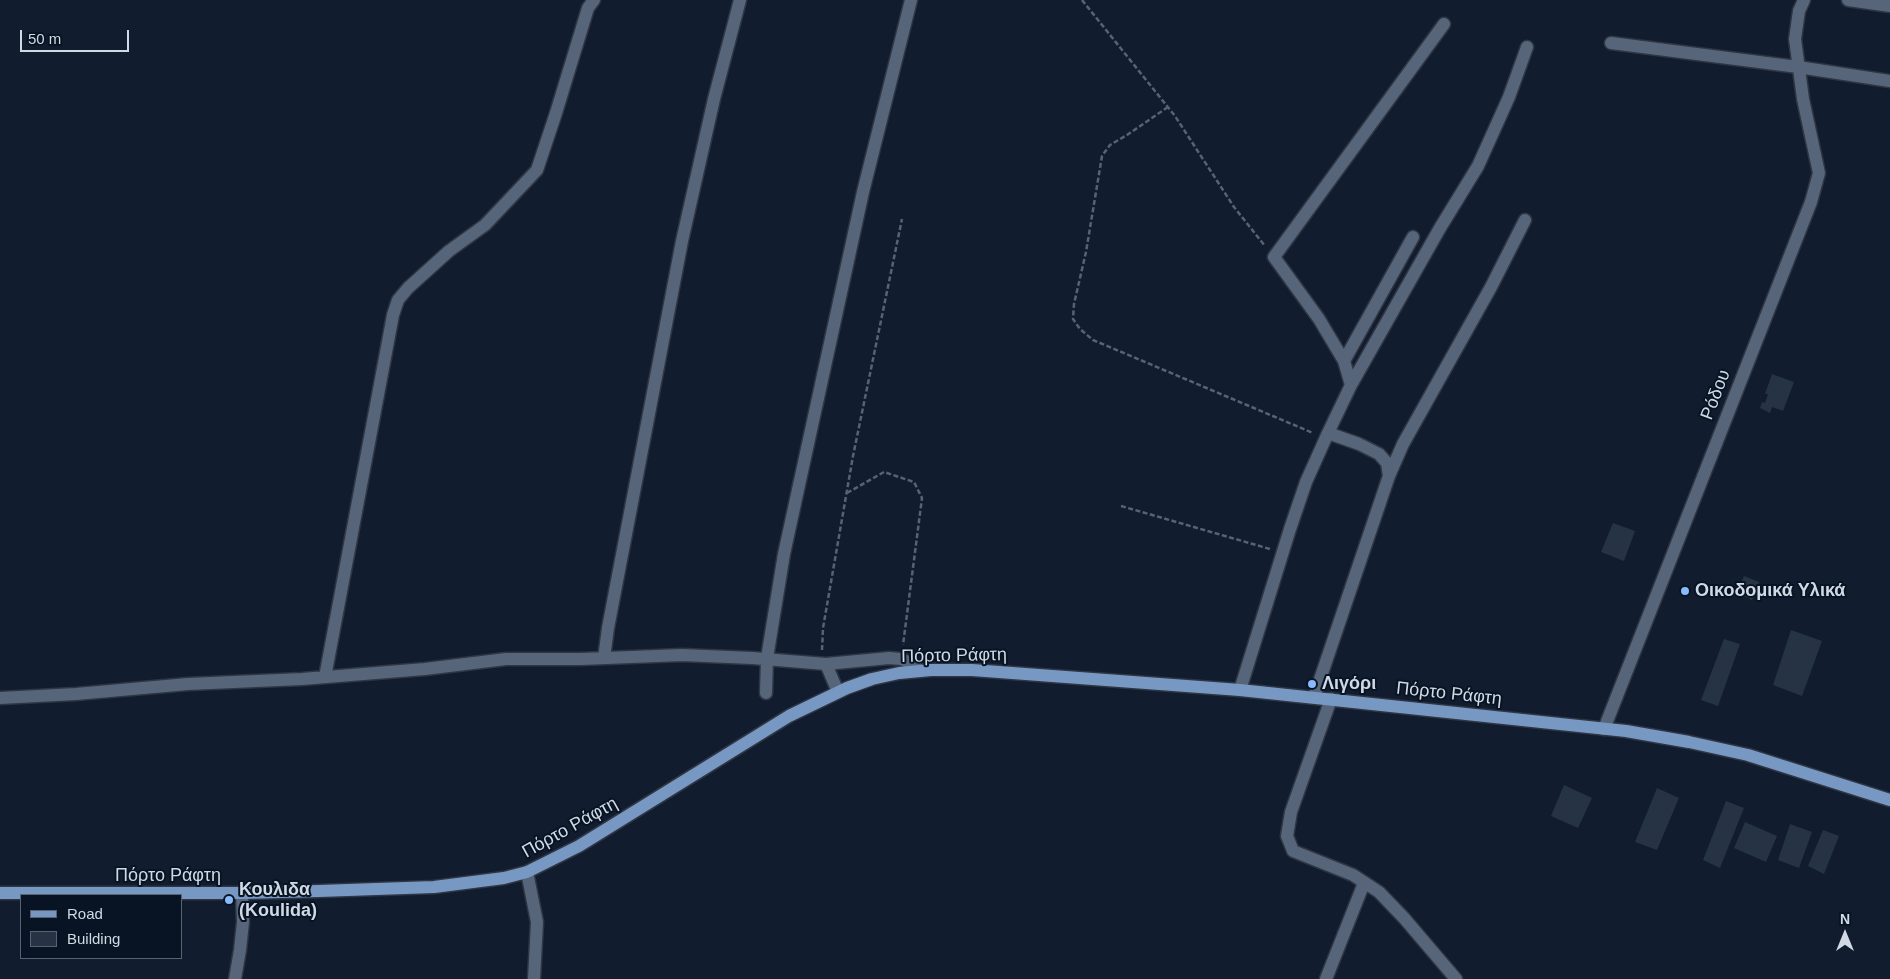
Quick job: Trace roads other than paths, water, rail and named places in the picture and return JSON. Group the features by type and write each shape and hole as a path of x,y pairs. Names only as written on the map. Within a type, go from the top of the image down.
{"main road":[{"name":"Πόρτο Ράφτη","path":"0,893 242,893 434,887 504,878 527,872 579,846 789,716 838,692 872,679 920,671 972,670 1240,690 1604,729 1717,748 1776,763 1890,800"}],"street":[{"path":"325,677 393,315 398,300 408,288 449,251 485,225 526,183 536,170 554,122 582,25 588,8 594,0"},
{"path":"604,658 608,628 682,241 714,99 740,0"},
{"path":"766,693 768,658 784,554 863,192 911,0"},
{"name":"Ρόδου","path":"1604,729 1811,202 1819,173 1803,99 1795,39 1799,11 1804,0"},
{"path":"1848,0 1890,6"},
{"path":"1351,385 1344,361 1319,319 1274,257 1444,24"},
{"path":"1610,43 1798,67 1890,81"},
{"path":"1240,690 1306,482 1351,385 1440,228 1478,166 1509,97 1527,47"},
{"path":"1314,697 1389,476 1403,444 1491,288 1525,220"},
{"path":"1344,361 1413,237"},
{"path":"1327,436 1359,444 1379,454 1387,463 1389,476"},
{"path":"0,698 76,694 188,684 325,677 425,669 506,659 682,655 768,658 826,664 889,658 901,659 914,664 920,671"},
{"path":"826,664 838,692"},
{"path":"1331,699 1290,812 1287,836 1293,851 1353,875 1379,892 1456,979"},
{"path":"527,872 537,922 534,979"},
{"path":"1326,979 1364,883"},
{"path":"235,979 240,950 242,893"}],"place":[{"name":"Οικοδομικά Υλικά","path":"1685,591"},
{"name":"Λιγόρι","path":"1312,684"},
{"name":"Κουλιδα (Koulida)","path":"229,900"}]}
